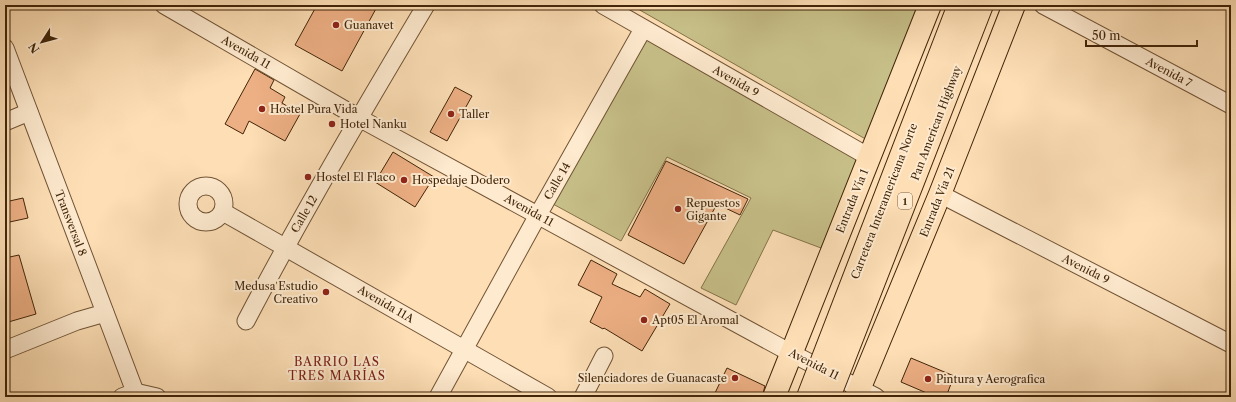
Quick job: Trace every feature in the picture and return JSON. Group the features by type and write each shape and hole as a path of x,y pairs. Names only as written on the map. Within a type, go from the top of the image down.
{"main road":[{"name":"Entrada Vía 1","path":"774,397 930,5"},
{"name":"Carretera Interamericana Norte","path":"808,397 959,5"},
{"name":"Pan American Highway","path":"829,397 982,5"},
{"name":"Entrada Vía 21","path":"864,394 1014,5"}],"street":[{"name":"Avenida 11","path":"164,5 188,11 358,118 864,394"},
{"name":"Calle 12","path":"246,321 285,246 358,118 426,5"},
{"name":"Avenida 9","path":"603,5 869,157"},
{"name":"Avenida 7","path":"1043,5 1231,105"},
{"name":"Calle 14","path":"438,397 538,215 644,29"},
{"name":"Transversal 8","path":"6,52 11,81 29,112 105,312 131,395"},
{"path":"5,122 29,112"},
{"name":"Avenida 9","path":"940,194 1231,344"},
{"name":"Avenida 11A","path":"223,212 548,397"},
{"path":"5,350 77,321 105,312"},
{"path":"583,397 604,356"},
{"path":"131,395 157,397"}],"shaded area":[{"path":"631,5 733,5 738,7 739,5 935,5 883,149"},
{"path":"645,39 859,160 821,248 773,230 736,305 701,288 751,198 667,157 621,241 553,204"}],"building":[{"name":"Guanavet","path":"317,5 378,5 342,71 295,45"},
{"name":"Hostel Pura Vida","path":"255,69 274,80 270,88 285,97 282,103 300,114 285,141 249,121 243,134 225,124"},
{"name":"Taller","path":"455,87 472,96 447,141 430,132"},
{"name":"Hospedaje Dodero","path":"393,152 434,177 415,207 375,182"},
{"name":"Repuestos Gigante","path":"666,161 748,199 740,215 717,204 684,264 628,235"},
{"path":"23,198 28,218 5,223 5,202"},
{"path":"19,255 36,314 5,323 5,258"},
{"path":"591,260 617,274 612,284 640,297 645,289 670,304 642,351 604,328 603,329 590,322 602,297 578,285"},
{"name":"Pintura y Aerografica","path":"911,358 954,376 946,397 936,397 901,382"},
{"name":"Silenciadores de Guanacaste","path":"727,368 765,386 762,397 723,397 715,393"}],"place":[{"name":"Guanavet","path":"336,25"},
{"name":"Hostel Pura Vida","path":"262,109"},
{"name":"Taller","path":"451,114"},
{"name":"Hotel Nanku","path":"332,124"},
{"name":"Hostel El Flaco","path":"308,177"},
{"name":"Hospedaje Dodero","path":"404,180"},
{"name":"Repuestos Gigante","path":"678,209"},
{"name":"Medusa Estudio Creativo","path":"326,292"},
{"name":"Apt05 El Aromal","path":"644,320"},
{"name":"Silenciadores de Guanacaste","path":"735,378"},
{"name":"Pintura y Aerografica","path":"928,379"}],"district":[{"name":"BARRIO LAS TRES MARÍAS","path":"337,368"}]}
